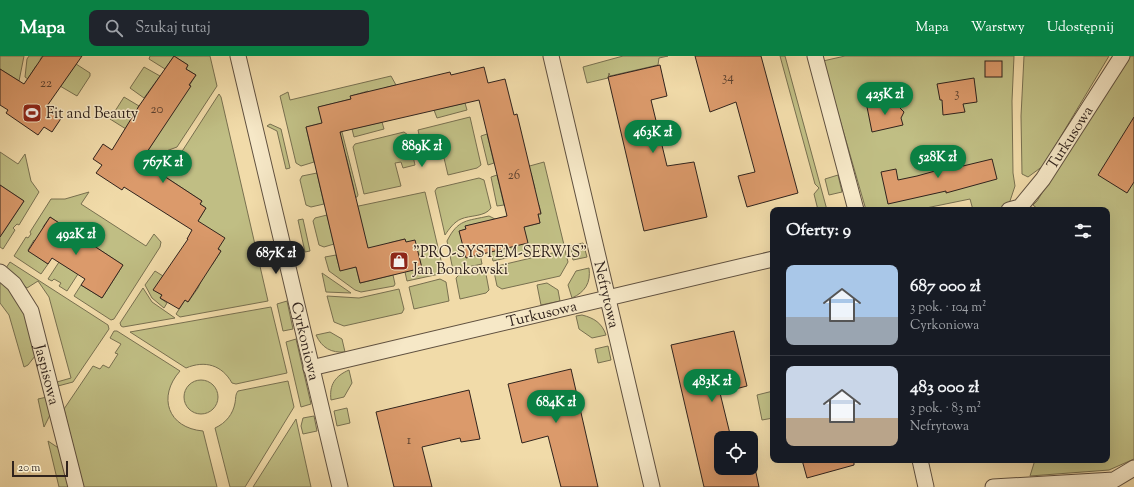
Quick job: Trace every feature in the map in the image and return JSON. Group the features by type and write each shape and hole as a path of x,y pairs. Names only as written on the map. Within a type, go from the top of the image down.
{"street":[{"name":"Cyrkoniowa","path":"238,56 340,487"},
{"name":"Nefrytowa","path":"551,56 609,298 652,487"},
{"path":"815,56 855,207"},
{"name":"Turkusowa","path":"1020,207 1043,179 1122,56"},
{"name":"Turkusowa","path":"311,368 770,260"},
{"name":"Jaspisowa","path":"0,272 14,284 32,311 76,487"},
{"path":"921,463 926,487"},
{"path":"993,487 1116,484 1134,468"}],"shaded area":[{"path":"0,56 24,56 19,81 0,69"},
{"path":"29,56 42,56 40,60 43,63 36,66 29,77 31,81 25,77 27,59"},
{"path":"150,56 174,56 165,69 149,59"},
{"path":"174,56 210,56 217,86 177,147 142,160 196,75 186,69 188,65"},
{"path":"623,56 668,56 659,58 658,65 610,76 609,73 608,78 587,83 583,67"},
{"path":"780,56 785,56 826,207 817,207 814,194 819,188 815,184"},
{"path":"845,56 1014,56 1012,101 1013,173 1015,186 1008,207 972,207 970,199 931,207 865,207 823,61"},
{"path":"1024,56 1109,56 1043,166 1028,177 1022,174 1021,116"},
{"path":"1128,56 1134,56 1134,459 1109,470 1030,476 1034,463 1110,463 1110,207 1035,207 1033,205 1037,201"},
{"path":"76,64 90,73 90,76 77,96 60,86"},
{"path":"144,67 160,76 144,98 130,88"},
{"path":"391,76 396,85 384,88 384,91 369,95 368,91 351,96 351,99 319,107 322,123 306,127 314,162 301,166 296,163 280,96 288,92 290,100"},
{"path":"219,94 221,97 268,301 180,317 176,314 185,300 188,302 198,288 209,263 212,265 221,251 196,224 206,208 200,204 202,201 155,170 147,170 150,164 179,156"},
{"path":"124,97 139,106 126,129 110,119"},
{"path":"465,103 467,110 437,118 434,110"},
{"path":"470,117 481,165 477,168 448,175 444,158 436,159 426,150 420,139 418,130"},
{"path":"382,122 384,129 354,137 352,129"},
{"path":"270,124 281,129 290,168 286,169 277,131 267,126"},
{"path":"342,132 358,195 357,197 352,198 354,189 346,156 327,135"},
{"path":"404,132 408,135 415,165 403,168 401,162 395,163 401,186 364,194 353,147 355,144"},
{"path":"487,134 494,163 488,165 481,136"},
{"path":"0,152 18,164 25,154 31,181 39,192 19,225 17,224 13,228 15,230 3,249 0,247 0,233 2,234 24,201 0,185"},
{"path":"544,162 564,245 493,261 491,252 524,227 540,223 538,214 541,213 539,205 536,205 532,190 535,189 531,173 528,173 526,167"},
{"path":"317,173 324,204 311,207 306,205 300,180 302,176"},
{"path":"497,175 504,205 497,206 491,177"},
{"path":"838,175 842,192 829,195 825,179"},
{"path":"479,178 484,180 491,208 485,213 458,220 445,235 435,191 437,188"},
{"path":"89,192 81,204 146,246 154,234 161,242 160,247 114,319 111,320 74,296 81,285 102,298 123,265 50,217 43,227 45,229 37,242 34,240 28,250 48,264 41,274 14,256 26,237 28,238 31,234 30,232 51,199 65,199"},
{"path":"425,192 444,273 407,281 405,272 405,239 389,243 368,264 354,207"},
{"path":"327,215 334,244 324,247 319,245 313,221 315,218"},
{"path":"489,216 495,219 507,217 466,226 466,229 460,231 466,257 480,254 482,264 453,270 447,241 451,234 464,222"},
{"path":"303,219 310,251 305,252 298,220"},
{"path":"583,243 587,257 573,260 570,246"},
{"path":"565,250 568,262 560,276 502,289 497,286 493,267"},
{"path":"336,255 340,270 356,267 360,283 393,275 394,286 361,292 355,290 329,271 325,257"},
{"path":"10,262 108,325 109,329 73,382 58,386 57,382 71,378 49,297 38,281 27,288 6,268"},
{"path":"59,262 78,274 67,291 59,286 61,283 54,279 52,281 48,279"},
{"path":"589,268 588,283 584,290 572,298 568,285 576,271"},
{"path":"485,269 489,290 486,293 460,299 456,278 459,275"},
{"path":"155,271 163,276 154,290 162,295 160,298 167,303 164,308 152,298 145,285"},
{"path":"322,273 351,293 326,292"},
{"path":"440,279 446,282 449,301 414,309 409,287"},
{"path":"0,280 22,305 35,356 28,365 24,367 9,315 0,303"},
{"path":"547,283 558,290 560,301 541,305 537,285"},
{"path":"143,288 152,302 175,318 123,327 121,326 120,323"},
{"path":"399,289 404,309 402,313 344,326 334,322 327,296 359,298"},
{"path":"287,301 293,329 283,331 277,304"},
{"path":"271,307 287,373 236,384 232,383 218,368 206,364 186,368 130,332"},
{"path":"582,315 600,324 606,335 592,338 579,329 576,316"},
{"path":"114,331 117,331 180,371 173,381 169,391 168,401 170,410 174,418 181,424 191,429 203,431 217,487 83,487 64,409 93,366 100,369 103,365 109,368 118,354 115,353 121,344 110,338"},
{"path":"330,332 342,339 345,352 335,352 328,349 318,340 316,335"},
{"path":"296,339 311,404 301,407 286,342"},
{"path":"608,346 611,360 598,363 595,349"},
{"path":"349,370 352,383 344,397 331,400 332,385 340,375"},
{"path":"198,380 204,380 213,385 217,391 217,403 213,409 204,414 198,414 189,409 184,400 184,394 189,385"},
{"path":"288,381 294,407 245,487 230,487 215,428 226,421 231,414 238,391"},
{"path":"770,392 770,419 762,420 757,395"},
{"path":"47,397 51,413 44,427 38,399"},
{"path":"347,408 350,423 337,426 334,411"},
{"path":"314,416 317,431 303,434 301,426 303,418"},
{"path":"296,419 311,487 253,487"},
{"path":"48,441 60,449 69,487 59,487"}],"building":[{"path":"43,56 82,56 47,106 62,117 52,132 44,127 38,135 6,113 8,110 0,105 0,69 24,84"},
{"path":"174,56 188,65 186,69 196,75 189,85 191,86 141,161 202,201 200,204 206,208 198,221 225,238 218,249 221,251 188,302 185,300 179,309 160,298 162,295 153,290 188,239 192,230 124,187 122,190 96,173 102,165 93,159 103,144 112,150 139,106"},
{"path":"695,56 761,56 798,193 747,207 738,176 755,172 736,102 710,112"},
{"path":"985,61 1002,61 1002,77 985,77"},
{"path":"660,65 667,96 651,100 667,166 694,162 707,217 644,231 608,77"},
{"path":"484,67 488,83 505,79 514,115 517,114 541,214 538,214 540,223 524,227 528,243 466,258 459,231 466,229 465,226 507,216 479,100 340,132 368,248 405,239 406,242 415,240 422,268 360,283 356,267 340,271 306,127 322,123 318,107 351,99 350,96 408,82 450,72 451,75"},
{"path":"974,78 977,102 963,104 965,112 943,115 942,100 940,100 937,84"},
{"path":"897,100 899,107 904,112 901,118 903,125 872,132 867,107"},
{"path":"1134,117 1134,182 1127,193 1098,175"},
{"path":"961,154 963,166 992,159 997,179 946,193 946,191 888,204 881,172 896,169 898,180 917,176 935,171 933,161"},
{"path":"0,185 24,201 0,237"},
{"path":"50,217 123,265 102,298 81,285 85,279 52,258 48,264 28,251"},
{"path":"734,331 747,386 720,393 729,431 714,431 714,475 756,475 759,487 704,487 671,345"},
{"path":"571,369 598,487 561,487 548,436 522,443 508,384"},
{"path":"469,390 480,439 461,442 460,438 422,447 432,487 394,487 376,412"},
{"path":"803,463 854,463 854,465 807,478"}],"place":[{"name":"Fit and Beauty","path":"32,113"},
{"name":"\"PRO-SYSTEM-SERWIS\" Jan Bonkowski","path":"399,261"}]}
